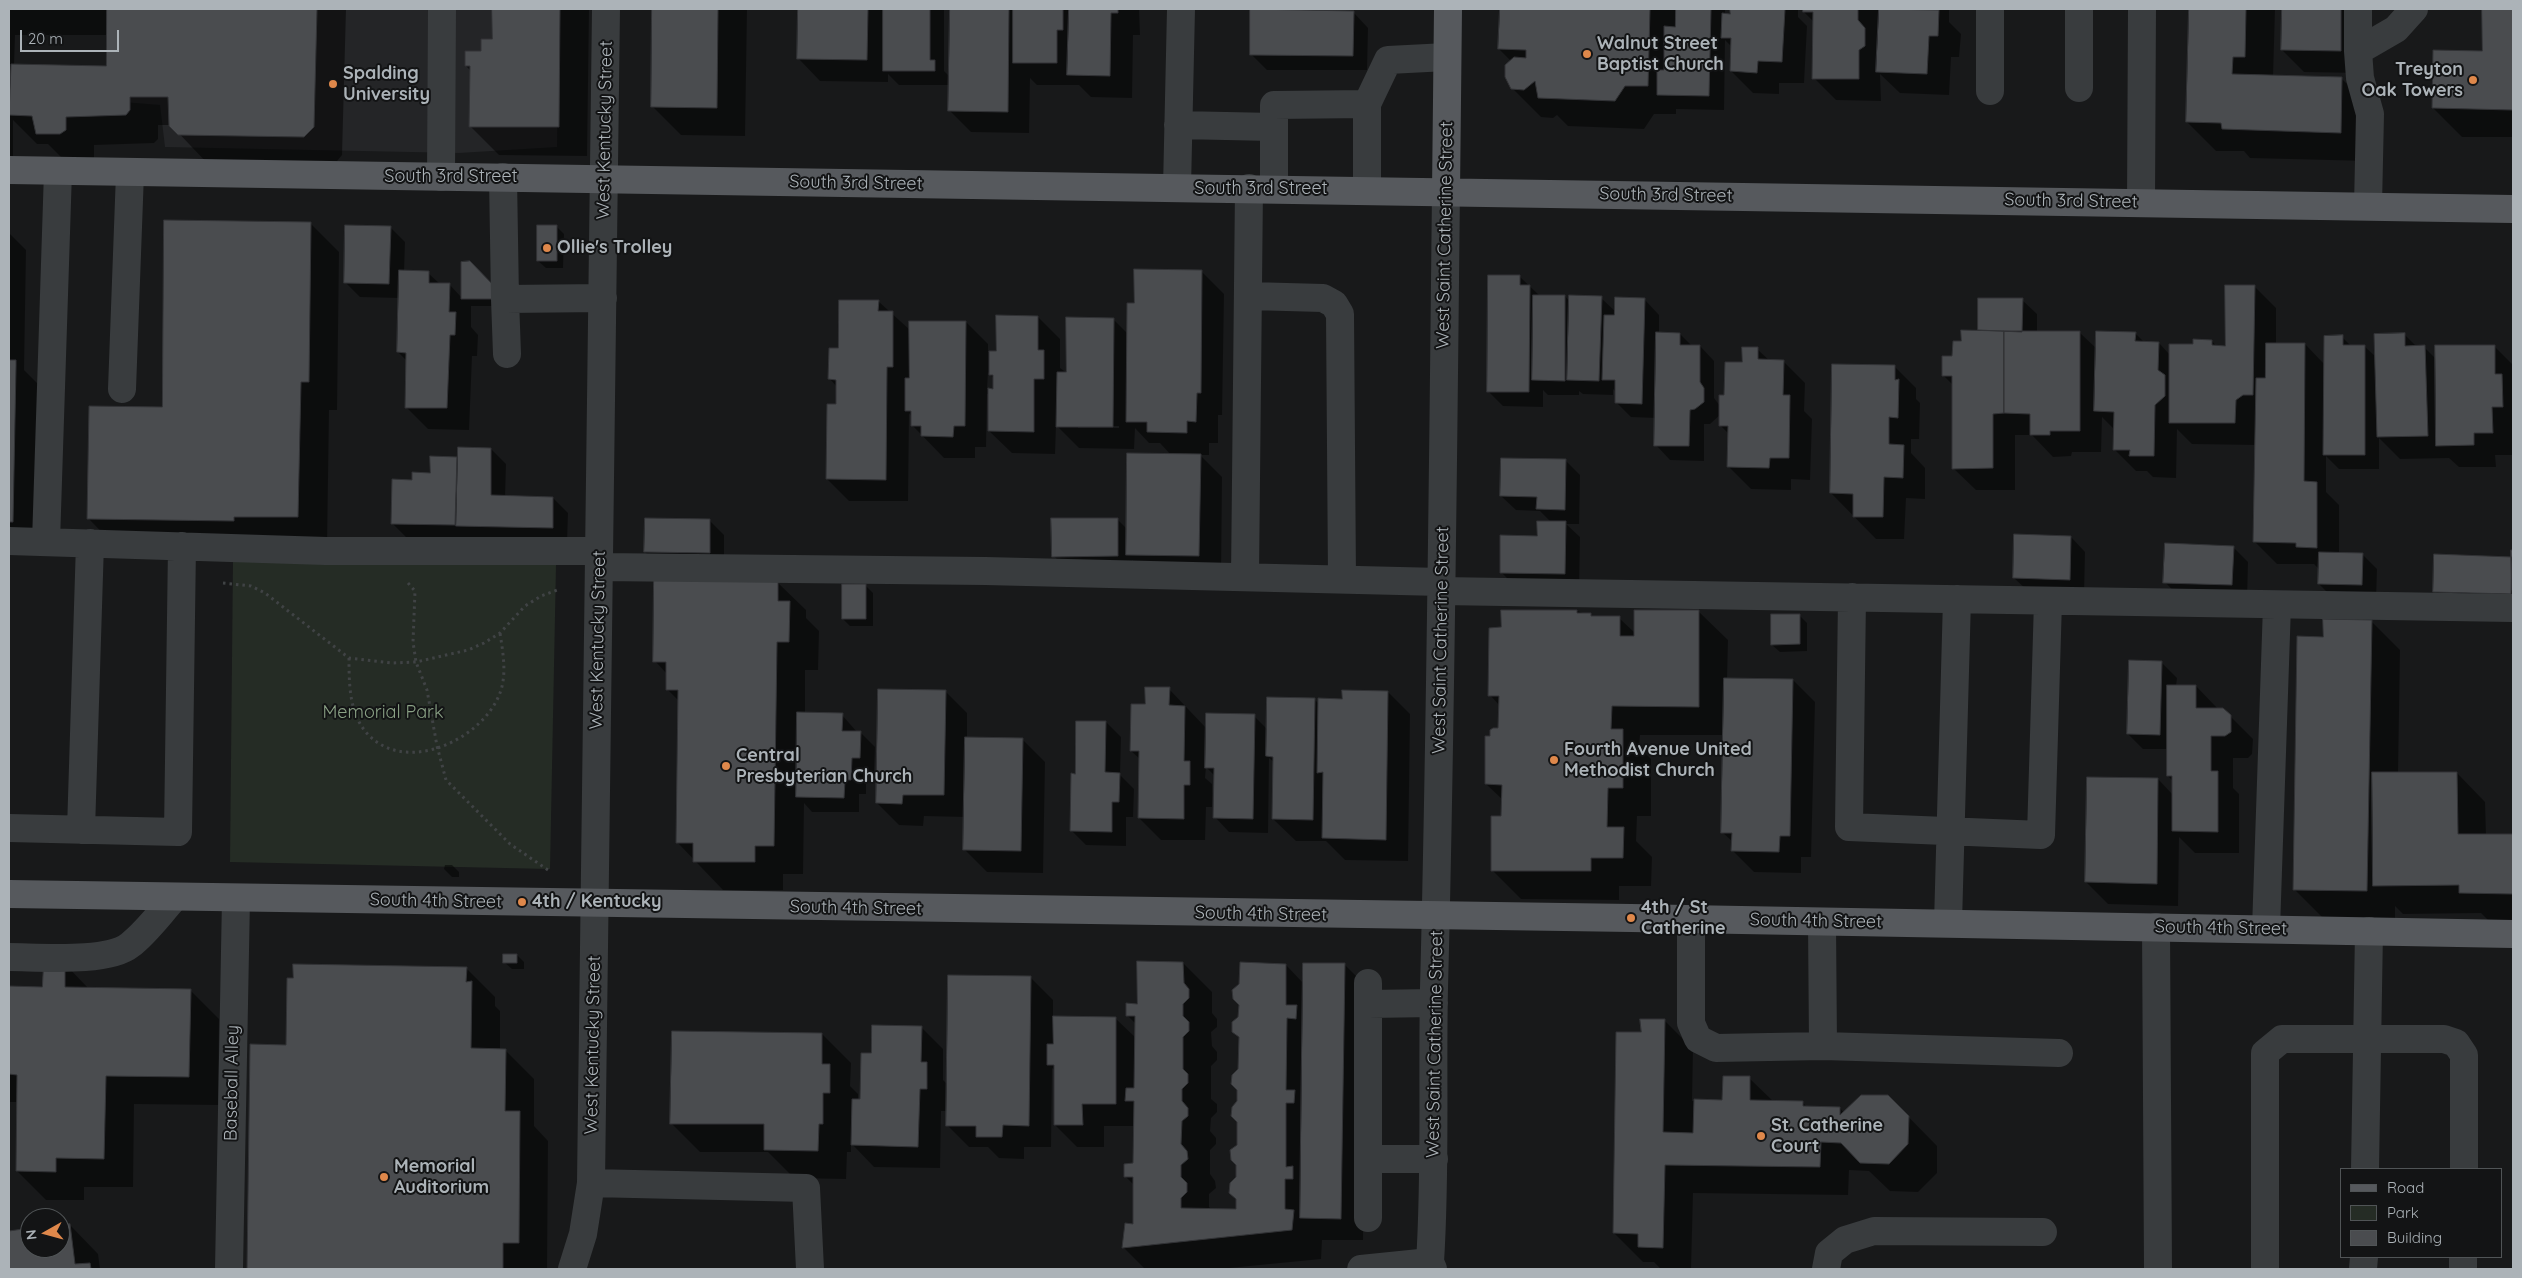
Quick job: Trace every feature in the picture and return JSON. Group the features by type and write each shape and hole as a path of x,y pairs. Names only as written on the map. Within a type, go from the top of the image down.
{"main road":[{"name":"West Saint Catherine Street","path":"1446,191 1448,9"},
{"name":"South 3rd Street","path":"9,170 1262,188 2513,209"},
{"name":"South 4th Street","path":"9,894 1436,917 1948,923 2513,934"}],"street":[{"path":"441,177 442,9"},
{"name":"West Kentucky Street","path":"572,1269 583,1234 591,1183 606,9"},
{"path":"1177,188 1181,9"},
{"path":"1990,9 1990,91"},
{"path":"2079,9 2079,88"},
{"path":"2142,9 2142,202"},
{"path":"2358,9 2360,78 2370,114 2368,206"},
{"path":"2358,51 2396,29 2414,9"},
{"path":"1366,190 1367,104 1388,60 1446,57"},
{"path":"1245,577 1250,296 1262,188 1274,127 1274,105 1367,104"},
{"path":"1178,125 1274,127"},
{"path":"46,542 58,171"},
{"path":"122,389 130,173"},
{"path":"503,177 507,354"},
{"name":"West Saint Catherine Street","path":"1431,1266 1434,1159 1434,1003 1446,191"},
{"path":"1250,296 1323,298 1334,304 1340,314 1342,579"},
{"path":"505,299 603,298"},
{"path":"9,541 985,571 1342,579 1441,586 1852,598 2513,608"},
{"path":"80,830 90,543"},
{"path":"9,828 178,832 182,546"},
{"path":"1852,598 1850,827 1949,833 2041,835 2048,601"},
{"path":"1948,923 1957,599"},
{"path":"2266,929 2277,605"},
{"path":"9,957 96,956 117,953 130,945 175,897"},
{"name":"Baseball Alley","path":"229,1269 236,898"},
{"path":"1691,919 1691,1023 1698,1039 1716,1048 1823,1046 2059,1053"},
{"path":"1822,922 1823,1046"},
{"path":"2156,927 2158,1269"},
{"path":"2365,1168 2369,931"},
{"path":"1368,1218 1368,993 1434,1003"},
{"path":"2265,1269 2265,1053 2282,1039 2444,1039 2456,1043 2464,1055 2464,1168"},
{"path":"1368,1158 1434,1159"},
{"path":"591,1183 806,1188 810,1269"},
{"path":"1826,1269 1829,1253 1845,1240 1874,1231 2043,1232"},
{"path":"1362,1269 1431,1266"}],"path":[{"path":"404,578 416,591 413,642 416,662 427,690 437,746 446,780 510,844 555,875"},
{"path":"223,583 251,586 265,593 349,658 373,662 416,662 468,650 500,633 525,606 541,596 560,589"},
{"path":"349,658 351,699 357,716 376,742 393,751 405,753 453,741 466,734 492,709 500,693 504,674 500,633"}],"shaded area":[{"name":"Spalding University","path":"173,9 559,9 557,147 459,153 165,147 160,105 111,101 170,66"}],"green space":[{"name":"Memorial Park","path":"233,559 556,565 550,869 230,862"}],"building":[{"path":"107,9 317,9 314,127 304,137 178,135 169,126 168,97 130,97 130,110 126,115 66,117 66,130 60,134 36,134 32,116 9,115 11,64 106,66"},
{"path":"492,9 560,9 559,127 469,127 470,66 465,66 465,51 481,51 481,39 492,39"},
{"path":"652,9 718,9 717,108 651,107"},
{"path":"798,9 868,9 867,60 797,59"},
{"path":"883,9 930,9 930,60 935,60 935,71 883,71"},
{"path":"950,9 1009,9 1008,112 948,111"},
{"path":"1013,9 1063,9 1063,30 1057,30 1057,63 1013,63"},
{"path":"1069,9 1118,9 1118,13 1111,13 1110,76 1067,75"},
{"path":"1250,9 1354,11 1353,56 1250,55"},
{"name":"Walnut Street Baptist Church","path":"1500,9 1650,9 1648,86 1625,86 1615,101 1538,98 1535,81 1524,90 1511,89 1505,77 1505,65 1514,57 1526,58 1526,50 1498,49"},
{"path":"1676,9 1711,9 1709,96 1657,95 1657,70 1664,70 1664,26 1675,27"},
{"path":"1730,9 1785,9 1782,62 1758,61 1757,73 1730,71 1731,38 1721,38 1722,13 1730,14"},
{"path":"1803,9 1858,9 1858,20 1865,28 1865,46 1859,50 1859,79 1812,79 1813,12 1803,12"},
{"path":"1879,9 1939,10 1938,36 1929,36 1927,74 1876,72"},
{"path":"2189,9 2246,9 2245,57 2233,57 2232,74 2342,77 2341,133 2222,129 2221,123 2186,122"},
{"path":"2282,9 2341,9 2341,51 2281,50"},
{"name":"Treyton Oak Towers","path":"2482,9 2513,9 2513,110 2432,108 2433,50 2482,51"},
{"path":"164,220 311,222 309,382 301,382 298,517 234,517 234,521 87,519 89,406 162,407"},
{"path":"345,225 391,226 389,284 344,283"},
{"name":"Ollie's Trolley","path":"537,225 557,225 557,261 537,261"},
{"path":"470,261 497,289 497,299 461,299 461,262"},
{"path":"1134,269 1202,270 1201,393 1197,393 1196,422 1187,421 1187,433 1147,432 1147,422 1126,422 1127,303 1134,303"},
{"path":"399,270 429,271 429,283 450,283 449,312 456,312 455,335 450,335 447,408 405,408 406,353 397,352"},
{"path":"1488,275 1520,275 1520,285 1530,285 1529,392 1487,392"},
{"path":"2225,285 2255,285 2253,395 2243,395 2236,400 2235,423 2169,423 2169,344 2193,344 2193,339 2212,340 2212,345 2225,346"},
{"path":"1533,295 1565,295 1565,381 1532,380"},
{"path":"1569,295 1602,296 1599,381 1567,380"},
{"path":"1615,297 1645,298 1642,404 1615,403 1615,380 1602,380 1604,315 1614,315"},
{"path":"1978,298 2023,298 2022,332 1978,330"},
{"path":"839,300 879,300 878,311 893,311 893,367 887,367 886,480 826,479 827,404 836,404 836,380 828,379 829,348 838,348"},
{"path":"996,315 1038,316 1038,350 1044,350 1044,379 1034,379 1034,432 988,431 988,388 993,389 993,375 989,375 989,351 996,351"},
{"path":"1066,317 1114,318 1113,427 1056,427 1057,372 1066,372"},
{"path":"909,321 966,321 965,426 954,426 953,437 921,436 921,426 911,426 911,411 905,411 905,378 909,378"},
{"path":"1961,330 2004,331 2004,413 1993,414 1993,468 1952,469 1952,376 1942,376 1942,356 1952,356 1953,341 1961,341"},
{"path":"2004,331 2080,331 2080,431 2050,431 2050,435 2030,435 2030,414 2004,413"},
{"path":"2096,331 2136,332 2135,341 2159,342 2158,370 2165,375 2165,396 2155,405 2154,456 2129,456 2130,450 2113,450 2114,412 2094,411"},
{"path":"1656,332 1680,333 1680,345 1700,345 1700,382 1704,388 1704,402 1695,409 1690,410 1689,446 1654,446"},
{"path":"2405,333 2405,346 2425,345 2428,436 2377,437 2374,334"},
{"path":"2343,335 2343,345 2365,345 2365,455 2323,455 2324,336"},
{"path":"2266,343 2305,343 2304,481 2317,482 2317,548 2296,547 2296,543 2253,542 2256,378 2265,378"},
{"path":"2435,345 2495,345 2495,374 2502,374 2503,407 2492,407 2493,433 2474,433 2474,445 2436,446"},
{"path":"1742,347 1758,347 1758,359 1784,360 1783,395 1790,395 1789,458 1770,458 1769,468 1727,467 1728,426 1719,426 1719,395 1724,395 1725,362 1742,362"},
{"path":"9,360 16,360 13,522 9,522"},
{"path":"1832,364 1895,365 1895,380 1899,379 1898,418 1889,417 1889,444 1904,445 1903,478 1884,477 1883,517 1853,517 1853,494 1830,493"},
{"path":"458,447 491,448 491,495 553,497 553,528 456,526"},
{"path":"1127,453 1201,454 1199,556 1126,555"},
{"path":"430,456 457,457 455,525 391,524 392,479 412,480 412,472 430,473"},
{"path":"1501,458 1566,459 1565,510 1536,509 1537,497 1500,496"},
{"path":"645,518 710,519 710,553 644,552"},
{"path":"1051,518 1118,518 1118,556 1052,557"},
{"path":"1537,521 1566,521 1565,574 1500,573 1500,535 1537,536"},
{"path":"2014,534 2071,536 2070,580 2013,578"},
{"path":"2165,543 2234,546 2232,585 2163,583"},
{"path":"2511,550 2513,550 2513,590 2512,590"},
{"path":"2319,552 2363,553 2362,585 2318,584"},
{"path":"2434,554 2512,557 2511,594 2433,592"},
{"name":"Central Presbyterian Church","path":"654,579 778,580 778,601 790,601 789,642 777,642 774,846 755,846 755,862 693,862 693,843 676,843 678,690 666,690 666,662 653,662"},
{"path":"842,584 866,584 866,619 842,619"},
{"name":"Fourth Avenue United Methodist Church","path":"1501,610 1577,610 1577,613 1591,613 1591,616 1620,616 1620,636 1634,636 1634,610 1699,610 1699,707 1612,706 1611,729 1623,729 1623,788 1608,788 1607,827 1624,827 1623,858 1591,858 1591,871 1491,871 1491,816 1501,816 1502,785 1485,784 1485,736 1490,736 1490,730 1493,728 1498,728 1499,696 1488,696 1489,628 1501,627"},
{"path":"1771,614 1800,614 1800,644 1771,645"},
{"path":"2323,619 2372,620 2367,891 2293,890 2297,636 2323,637"},
{"path":"2129,660 2162,661 2160,735 2127,734"},
{"path":"1724,678 1793,679 1790,836 1780,836 1779,852 1731,851 1732,833 1721,833"},
{"path":"2167,685 2196,685 2196,708 2223,708 2231,715 2231,732 2225,736 2211,736 2211,771 2218,771 2218,832 2172,831 2172,776 2167,776"},
{"path":"1145,687 1170,687 1169,705 1185,706 1184,761 1190,761 1190,785 1184,785 1184,819 1138,818 1139,751 1130,751 1131,704 1145,704"},
{"path":"878,689 946,690 944,795 903,795 902,804 876,803"},
{"path":"1342,690 1388,691 1386,840 1322,838 1323,772 1317,773 1318,698 1342,699"},
{"path":"1267,697 1315,698 1313,820 1272,819 1273,757 1266,756"},
{"path":"797,712 843,713 842,731 861,731 860,758 852,758 851,780 845,780 844,798 796,797"},
{"path":"1206,713 1255,714 1253,819 1213,818 1214,768 1205,768"},
{"path":"1076,721 1106,721 1105,772 1120,773 1119,802 1112,802 1112,832 1070,831 1071,773 1075,774"},
{"path":"965,737 1023,738 1021,851 963,850"},
{"path":"2372,772 2457,772 2458,834 2513,834 2513,894 2459,893 2459,885 2373,886"},
{"path":"2087,777 2158,778 2157,884 2085,882"},
{"path":"503,954 517,954 517,963 503,963"},
{"path":"1137,961 1183,962 1184,983 1189,989 1189,998 1183,1004 1183,1016 1189,1022 1189,1031 1183,1037 1183,1069 1188,1074 1188,1083 1182,1089 1182,1101 1188,1108 1188,1116 1182,1121 1181,1144 1187,1151 1188,1159 1181,1165 1181,1177 1187,1183 1187,1192 1181,1198 1181,1208 1236,1209 1236,1199 1229,1193 1230,1183 1236,1177 1236,1165 1231,1160 1230,1150 1237,1145 1237,1122 1231,1116 1232,1107 1237,1101 1237,1090 1231,1084 1232,1075 1238,1069 1239,1037 1232,1032 1232,1022 1238,1017 1239,1005 1233,999 1232,990 1239,984 1240,962 1286,964 1286,1005 1297,1005 1296,1019 1287,1018 1286,1090 1295,1090 1294,1103 1286,1103 1286,1167 1293,1166 1293,1179 1285,1179 1285,1209 1294,1210 1292,1230 1122,1248 1125,1223 1133,1224 1133,1177 1124,1177 1124,1164 1133,1163 1134,1101 1125,1101 1126,1088 1134,1088 1135,1016 1126,1016 1126,1003 1137,1004"},
{"path":"44,963 65,963 65,987 191,989 189,1077 106,1076 104,1159 56,1158 56,1172 16,1171 17,1075 9,1074 9,986 42,987"},
{"path":"1303,963 1345,963 1341,1219 1300,1218"},
{"name":"Memorial Auditorium","path":"293,964 467,967 466,982 472,981 471,1048 506,1049 505,1111 520,1111 519,1243 503,1243 503,1269 247,1269 250,1044 286,1045 287,978 293,978"},
{"path":"948,975 1031,976 1029,1126 1003,1125 1002,1137 976,1137 976,1126 946,1126"},
{"path":"1053,1016 1116,1017 1116,1104 1082,1104 1083,1125 1054,1125 1054,1065 1047,1065 1047,1044 1053,1044"},
{"name":"St. Catherine Court","path":"1640,1019 1665,1019 1663,1132 1693,1133 1694,1099 1722,1100 1723,1076 1750,1076 1750,1100 1803,1101 1803,1106 1840,1107 1840,1115 1861,1095 1888,1095 1909,1116 1908,1144 1889,1164 1860,1163 1841,1143 1821,1142 1820,1167 1665,1165 1663,1248 1638,1247 1638,1234 1613,1233 1616,1032 1641,1032"},
{"path":"872,1025 922,1026 921,1062 927,1062 927,1089 920,1089 918,1147 851,1145 852,1099 860,1099 861,1053 871,1053"},
{"path":"672,1031 822,1033 822,1064 830,1064 830,1093 823,1093 823,1124 819,1124 818,1151 764,1150 764,1124 670,1124"},
{"path":"70,1224 75,1264 90,1263 91,1269 9,1269 9,1231 20,1229 20,1258 70,1258"}],"place":[{"name":"Walnut Street Baptist Church","path":"1587,54"},
{"name":"Treyton Oak Towers","path":"2473,80"},
{"name":"Spalding University","path":"333,84"},
{"name":"Ollie's Trolley","path":"547,248"},
{"name":"Fourth Avenue United Methodist Church","path":"1554,760"},
{"name":"Central Presbyterian Church","path":"726,766"},
{"name":"4th / Kentucky","path":"522,902"},
{"name":"4th / St Catherine","path":"1631,918"},
{"name":"St. Catherine Court","path":"1761,1136"},
{"name":"Memorial Auditorium","path":"384,1177"}]}
